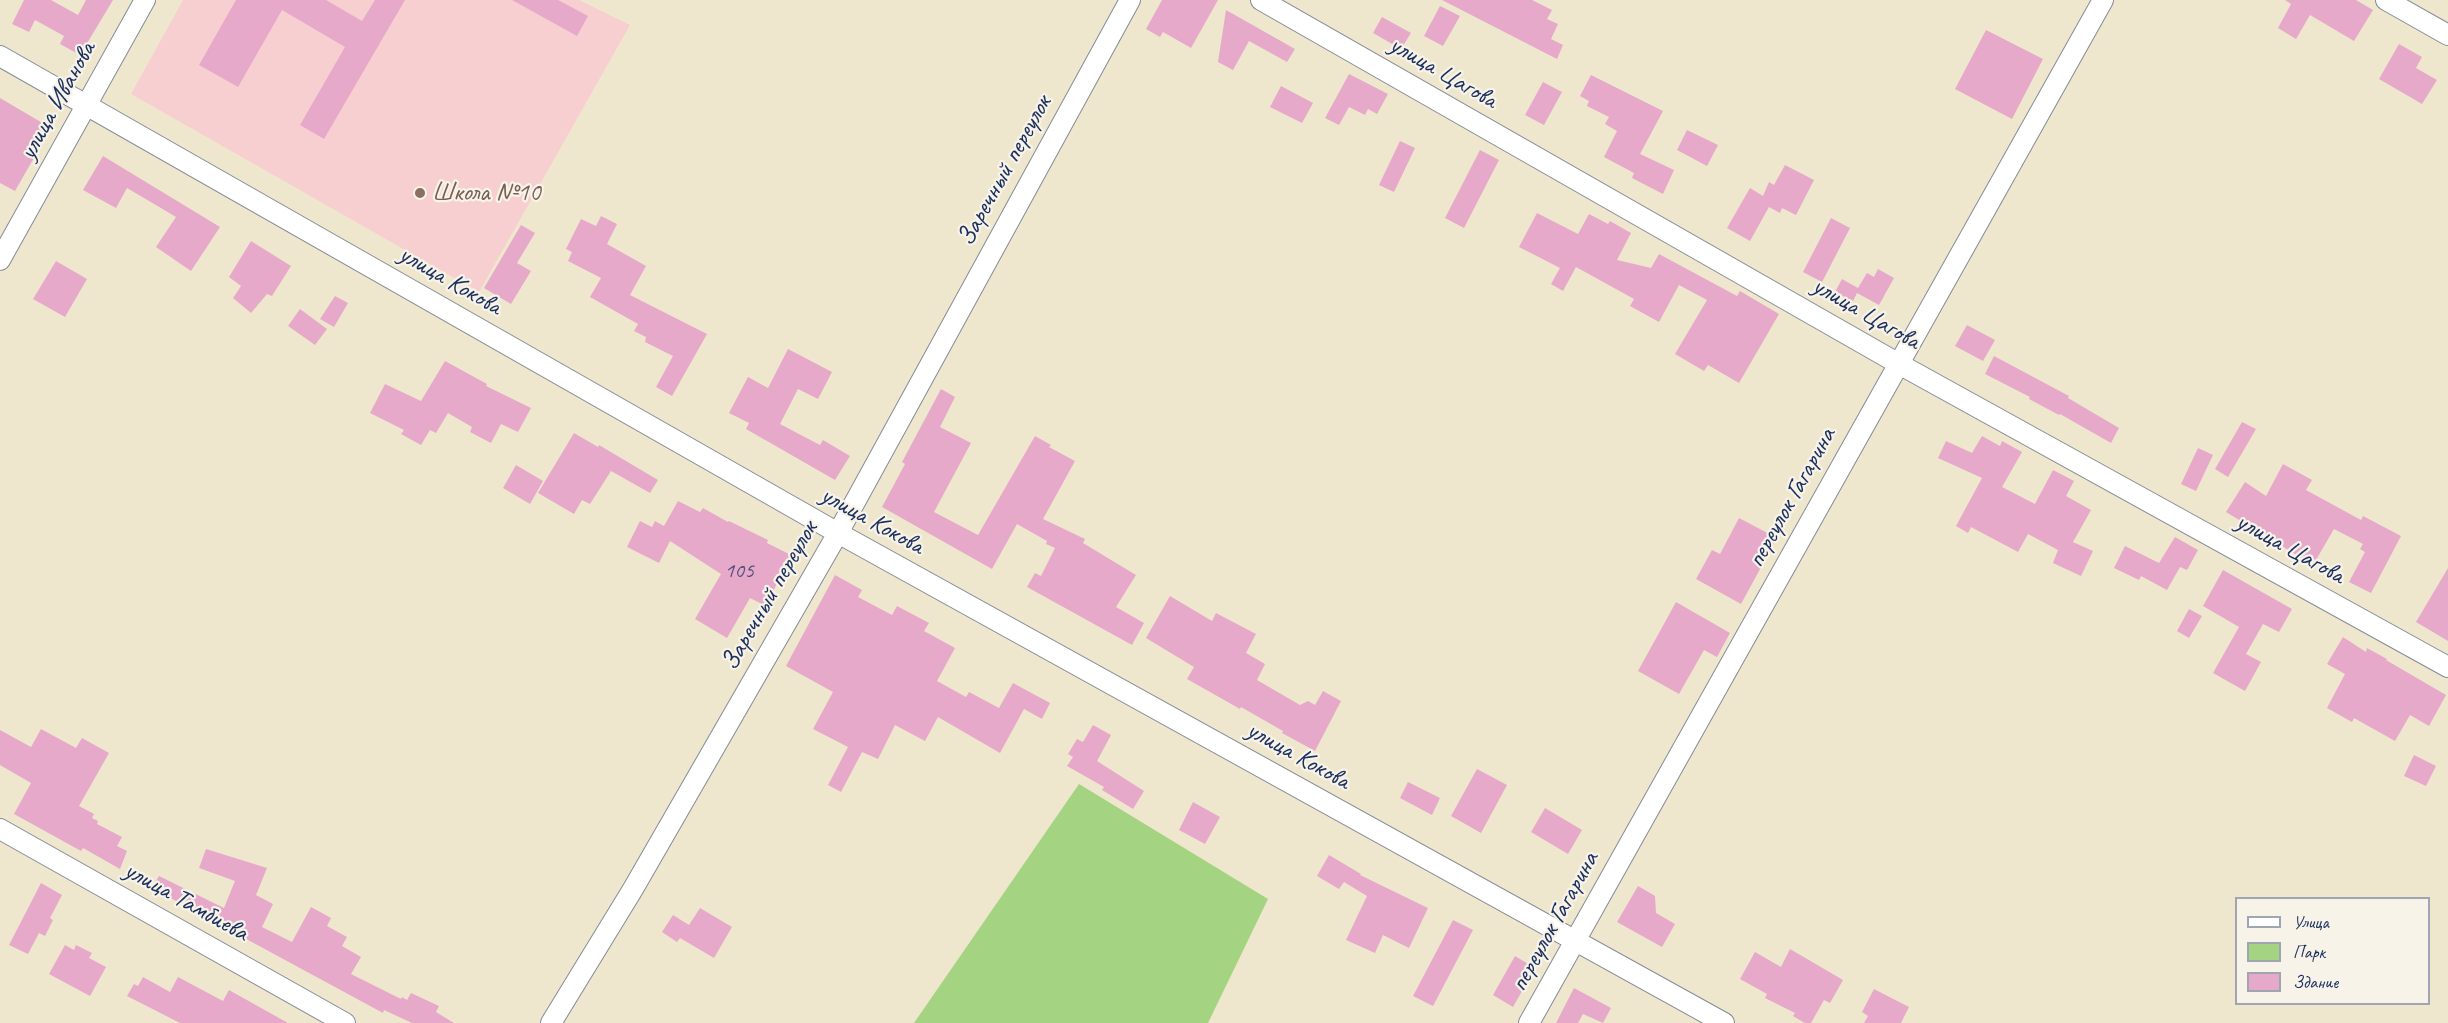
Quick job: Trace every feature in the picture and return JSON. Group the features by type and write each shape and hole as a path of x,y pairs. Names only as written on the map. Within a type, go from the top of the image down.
{"street":[{"name":"улица Иванова","path":"0,260 145,0"},
{"name":"Заречный переулок","path":"551,1023 633,889 838,533 1130,0"},
{"name":"улица Цагова","path":"1261,0 1899,364 2448,667"},
{"name":"переулок Гагарина","path":"1529,1023 2103,0"},
{"path":"2386,0 2448,35"},
{"name":"улица Кокова","path":"0,56 838,533 1724,1023"},
{"name":"улица Тамбиева","path":"0,829 345,1023"}],"shaded area":[{"name":"Школа №10","path":"183,0 579,0 630,25 479,292 131,94"}],"green space":[{"path":"1079,784 1268,899 1208,1023 914,1023"}],"building":[{"path":"24,0 51,0 78,15 86,0 113,0 80,55 60,44 64,36 35,20 29,32 12,24"},
{"path":"236,0 326,0 362,21 375,0 405,0 324,139 300,125 345,47 282,10 238,87 199,65"},
{"path":"512,0 558,0 588,16 577,36"},
{"path":"1162,0 1218,0 1191,48 1163,32 1160,37 1146,29"},
{"path":"1442,0 1532,0 1552,10 1547,19 1558,24 1551,39 1563,45 1557,59"},
{"path":"2285,0 2356,0 2373,10 2354,41 2310,15 2296,39 2278,28 2291,4"},
{"path":"1440,6 1460,16 1443,46 1424,36"},
{"path":"1226,10 1295,49 1287,62 1249,41 1233,70 1218,62"},
{"path":"1382,17 1411,33 1401,49 1373,33"},
{"path":"1986,30 2043,59 2012,119 1955,89"},
{"path":"2399,44 2422,57 2416,68 2437,80 2422,104 2379,79"},
{"path":"1349,74 1388,94 1377,114 1368,109 1365,115 1349,107 1339,125 1325,118"},
{"path":"1591,75 1663,111 1640,154 1674,170 1663,194 1632,178 1634,173 1604,157 1617,131 1605,124 1609,117 1587,106 1589,101 1580,96"},
{"path":"1543,82 1562,92 1544,125 1525,115"},
{"path":"1281,86 1313,103 1302,123 1270,107"},
{"path":"0,98 51,128 15,191 0,183"},
{"path":"1687,130 1718,145 1707,166 1677,150"},
{"path":"1400,141 1415,148 1394,192 1379,185"},
{"path":"1480,150 1499,160 1464,228 1445,218"},
{"path":"103,156 220,227 191,271 156,247 176,217 127,188 116,208 83,190"},
{"path":"1785,165 1814,180 1796,215 1782,208 1780,213 1769,207 1750,241 1727,228 1750,188 1763,196 1769,182 1774,185"},
{"path":"1537,213 1578,234 1589,214 1608,224 1610,221 1631,233 1617,260 1651,268 1659,254 1737,296 1740,291 1779,314 1739,383 1708,365 1704,371 1675,354 1707,300 1679,285 1659,322 1630,306 1634,299 1576,267 1563,291 1551,284 1560,268 1519,247"},
{"path":"601,216 617,224 607,244 646,266 630,295 707,334 672,396 656,387 673,356 645,342 646,337 634,331 638,324 590,297 601,278 568,261 572,252 566,249 581,219 596,226"},
{"path":"1831,218 1850,228 1822,282 1803,272"},
{"path":"521,225 535,233 517,263 531,271 511,304 484,288"},
{"path":"251,241 291,266 272,296 267,294 251,313 233,298 241,286 229,277"},
{"path":"56,261 87,279 65,317 33,299"},
{"path":"1878,269 1894,278 1879,305 1857,293 1853,301 1835,292 1842,279 1858,288 1867,273 1874,277"},
{"path":"335,296 348,303 334,327 320,319"},
{"path":"300,309 327,329 315,345 288,326"},
{"path":"1967,325 1995,340 1983,361 1955,346"},
{"path":"788,349 832,372 818,399 798,389 780,424 820,445 823,440 850,456 835,480 746,429 749,423 729,413 748,377 768,388"},
{"path":"1994,356 2069,396 2068,398 2119,428 2111,443 1985,374"},
{"path":"445,361 487,384 486,386 531,408 518,432 501,424 491,443 470,432 472,427 448,413 436,433 430,430 421,445 401,434 404,430 370,413 385,384 421,401"},
{"path":"941,389 955,397 940,427 971,443 934,512 978,535 1035,436 1051,445 1049,447 1075,461 1043,519 1085,539 1083,543 1136,575 1116,607 1144,623 1132,645 1027,587 1035,573 1041,576 1055,548 1017,524 992,569 882,507 905,464 902,462"},
{"path":"2242,422 2256,429 2228,477 2215,469"},
{"path":"574,433 658,480 650,493 611,471 590,504 582,500 574,514 538,493"},
{"path":"1982,436 2000,446 2002,441 2022,452 2002,487 2035,504 2053,470 2074,481 2066,496 2091,510 2073,542 2093,551 2081,576 2053,563 2058,550 2028,534 2018,552 1971,527 1968,533 1956,526 1982,478 1938,458 1946,441 1972,453"},
{"path":"2198,448 2213,455 2196,491 2181,484"},
{"path":"2283,464 2312,480 2306,490 2361,520 2363,516 2401,536 2371,593 2349,582 2365,552 2360,549 2363,544 2334,529 2313,565 2226,512 2245,482 2266,496"},
{"path":"516,465 543,481 530,504 503,488"},
{"path":"678,501 700,512 703,508 768,540 767,543 791,555 766,606 750,598 727,638 695,619 721,574 670,541 659,563 627,547 640,521 652,527 655,521 664,526"},
{"path":"1739,518 1777,538 1741,604 1696,579 1712,550 1720,554"},
{"path":"2175,537 2198,550 2187,570 2180,567 2167,590 2141,576 2139,580 2114,568 2125,546 2159,563"},
{"path":"2448,568 2448,641 2416,622"},
{"path":"2223,570 2292,609 2279,632 2263,624 2246,654 2261,662 2245,691 2213,673 2239,627 2203,606"},
{"path":"835,575 862,590 858,597 892,615 897,606 929,623 924,631 955,648 937,681 966,697 969,692 999,708 1013,683 1050,703 1042,719 1024,709 1000,753 938,717 925,741 895,725 878,759 862,752 841,792 828,785 848,747 813,729 833,692 786,666"},
{"path":"1170,596 1212,621 1216,613 1256,634 1246,653 1265,664 1257,680 1300,705 1308,701 1315,705 1323,691 1341,701 1315,751 1241,707 1240,709 1187,679 1194,667 1146,638"},
{"path":"1676,602 1730,633 1717,657 1704,650 1679,694 1638,671"},
{"path":"2189,609 2202,616 2189,638 2177,631"},
{"path":"2343,637 2366,652 2367,648 2387,659 2446,695 2429,726 2410,715 2395,741 2354,718 2352,722 2327,708 2345,674 2327,664"},
{"path":"1093,725 1111,735 1097,761 1144,791 1133,809 1102,790 1104,787 1067,766 1073,757 1068,754 1077,739 1083,742"},
{"path":"41,729 76,748 82,738 109,753 79,806 94,814 92,818 98,821 97,824 122,837 117,846 127,851 120,869 83,848 81,851 14,814 31,783 0,765 0,730 31,747"},
{"path":"2414,755 2436,766 2426,786 2404,776"},
{"path":"1477,769 1507,785 1481,833 1451,816"},
{"path":"1408,782 1440,798 1432,815 1400,798"},
{"path":"1193,802 1220,817 1205,844 1179,830"},
{"path":"1545,808 1582,830 1568,854 1531,832"},
{"path":"206,849 267,868 256,895 273,904 262,927 292,942 311,907 331,918 327,926 347,937 342,946 361,957 351,974 401,999 402,997 407,1000 411,993 439,1006 436,1012 454,1023 412,1023 384,1010 383,1013 152,888 159,876 224,908 235,881 199,868"},
{"path":"1329,855 1360,875 1428,908 1409,948 1383,935 1375,953 1346,940 1367,896 1344,882 1339,889 1317,876"},
{"path":"41,883 62,895 50,918 53,920 45,936 39,933 28,954 9,945"},
{"path":"1638,886 1655,896 1656,913 1675,924 1662,947 1617,922"},
{"path":"700,908 732,927 714,958 680,938 677,942 662,932 673,915 689,925"},
{"path":"1453,920 1473,930 1433,1006 1413,996"},
{"path":"65,945 74,950 76,945 92,953 89,958 106,967 90,996 49,974"},
{"path":"1790,949 1843,980 1830,1003 1824,1000 1811,1023 1805,1023 1793,1016 1795,1013 1765,998 1767,994 1740,979 1755,952 1781,967"},
{"path":"1515,956 1535,968 1513,1007 1493,995"},
{"path":"143,977 170,992 178,977 223,1001 229,990 288,1023 180,1023 127,996 134,984 138,986"},
{"path":"1574,988 1611,1008 1603,1023 1583,1014 1578,1023 1556,1023"},
{"path":"1874,989 1909,1007 1901,1023 1864,1023 1868,1016 1862,1012"}],"place":[{"name":"Школа №10","path":"420,193"}]}
